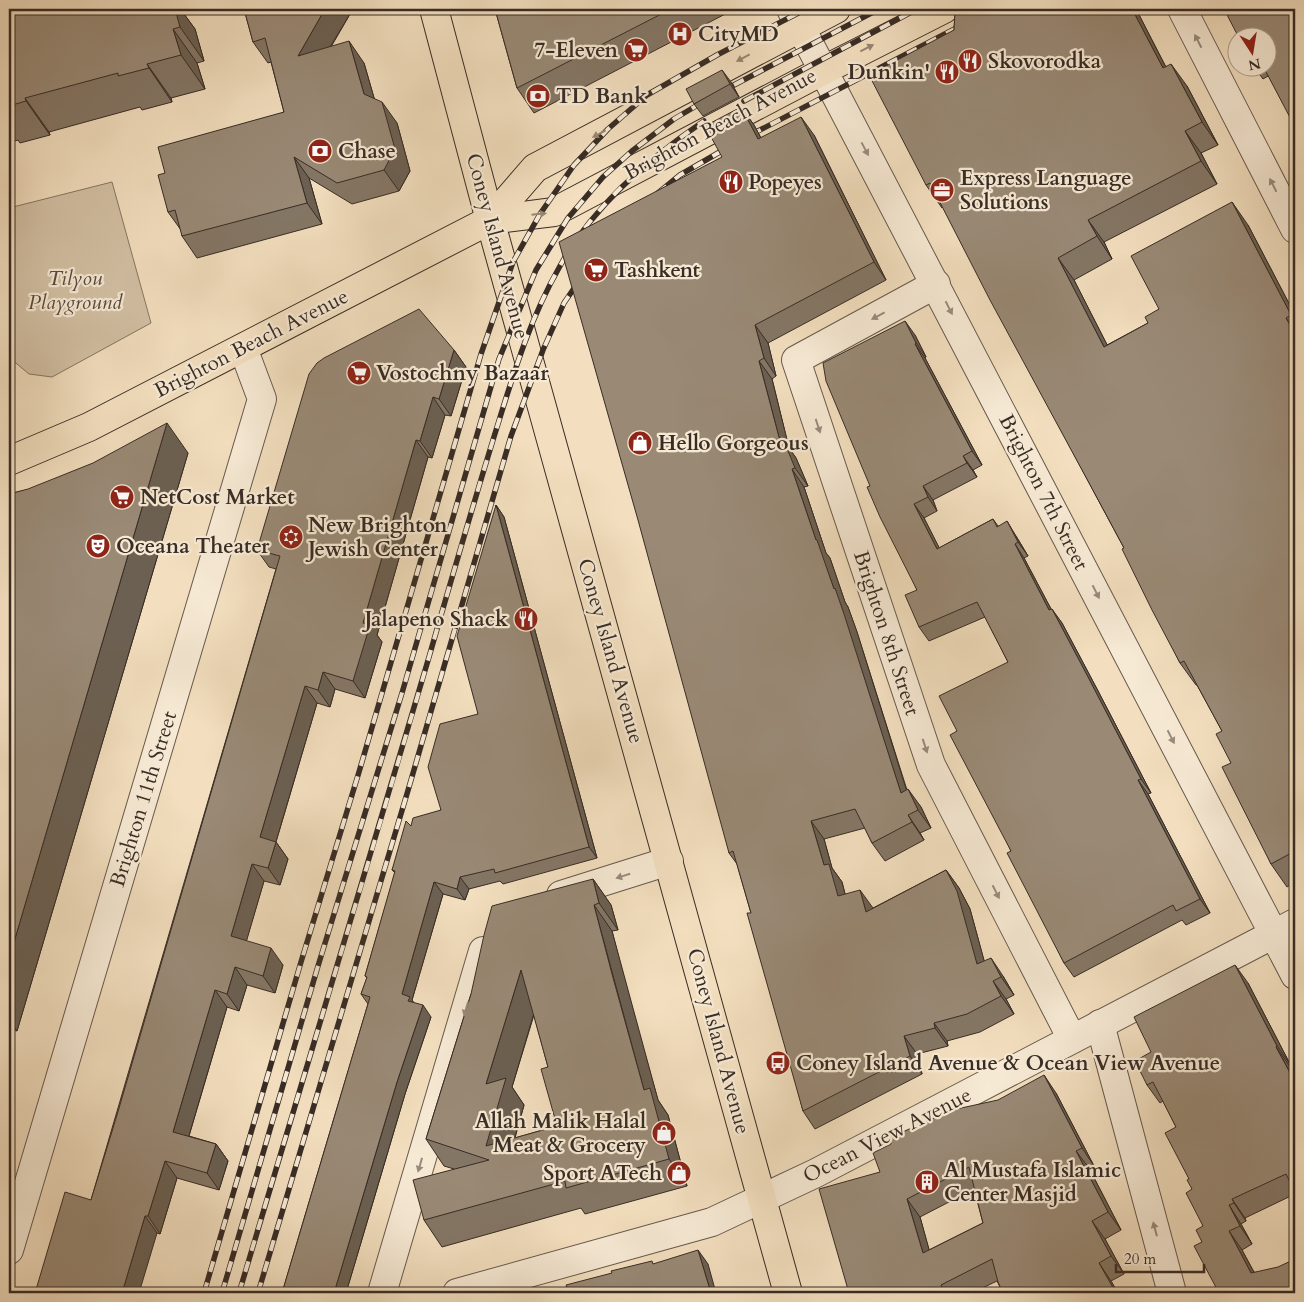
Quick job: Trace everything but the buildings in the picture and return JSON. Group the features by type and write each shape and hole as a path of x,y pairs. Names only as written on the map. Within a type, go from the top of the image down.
{"main road":[{"name":"Coney Island Avenue","path":"434,9 490,220 788,1293"},
{"name":"Brighton Beach Avenue","path":"490,220 535,168 796,18 836,9"},
{"name":"Brighton Beach Avenue","path":"9,461 88,427 490,220 554,212 944,9"}],"street":[{"path":"1182,9 1295,229"},
{"name":"Brighton 7th Street","path":"796,18 936,284 1284,928 1295,975"},
{"name":"Brighton 8th Street","path":"936,284 796,360 931,765 1072,1039"},
{"name":"Brighton 11th Street","path":"9,1250 262,399 243,348"},
{"path":"540,901 669,861"},
{"path":"382,1293 491,925"},
{"name":"Ocean View Avenue","path":"457,1293 712,1222 816,1173 1284,928"},
{"path":"1100,1024 1172,1293"}],"green space":[{"name":"Tilyou Playground","path":"112,182 151,323 52,377 29,374 11,359 9,350 9,208"}],"railway":[{"path":"204,1293 481,354 513,262 540,214 574,165 608,129 647,95 717,55 806,9"},
{"path":"734,85 879,9"},
{"path":"744,101 917,9"},
{"path":"658,193 680,175 737,142 966,23"},
{"path":"222,1293 318,966 402,693 499,359 536,270 568,218 603,177 632,151 674,119 696,106"},
{"path":"239,1293 485,467 514,373 530,330 560,266 573,244 589,223 623,185 663,151 704,121"},
{"path":"258,1293 409,787 511,436 543,350 564,303 581,278"}],"place":[{"name":"CityMD","path":"680,34"},
{"name":"7-Eleven","path":"636,50"},
{"name":"Skovorodka","path":"970,61"},
{"name":"Dunkin'","path":"947,72"},
{"name":"TD Bank","path":"538,96"},
{"name":"Chase","path":"320,151"},
{"name":"Popeyes","path":"731,182"},
{"name":"Express Language Solutions","path":"942,190"},
{"name":"Tashkent","path":"596,270"},
{"name":"Vostochny Bazaar","path":"359,373"},
{"name":"Hello Gorgeous","path":"640,443"},
{"name":"NetCost Market","path":"122,497"},
{"name":"New Brighton Jewish Center","path":"291,537"},
{"name":"Oceana Theater","path":"98,546"},
{"name":"Jalapeno Shack","path":"526,619"},
{"name":"Coney Island Avenue & Ocean View Avenue","path":"778,1063"},
{"name":"Allah Malik Halal Meat & Grocery","path":"664,1133"},
{"name":"Sport ATech","path":"679,1173"},
{"name":"Al Mustafa Islamic Center Masjid","path":"927,1182"}]}
